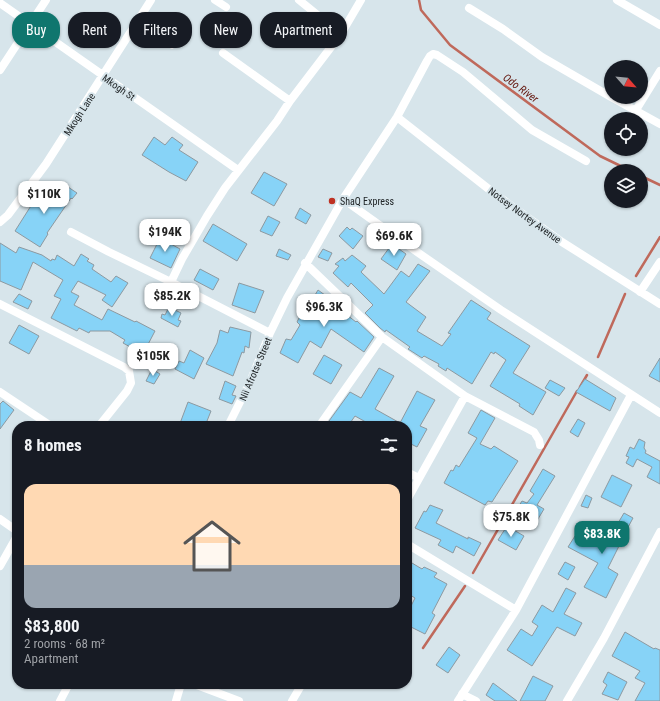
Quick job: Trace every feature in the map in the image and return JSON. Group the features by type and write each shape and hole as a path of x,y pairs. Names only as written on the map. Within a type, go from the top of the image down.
{"street":[{"path":"38,12 46,0"},
{"name":"Mkogh Lane","path":"144,12 151,0"},
{"path":"215,0 226,7"},
{"path":"299,0 314,12"},
{"path":"347,24 361,0"},
{"path":"617,0 660,25"},
{"name":"Mkogh St","path":"0,3 13,12"},
{"path":"469,8 503,29 542,57 604,93"},
{"name":"Mkogh Lane","path":"0,222 8,215 46,164 129,35"},
{"name":"Mkogh St","path":"60,45 238,170"},
{"path":"0,70 14,48"},
{"path":"171,282 182,259 207,216 238,170 277,122 290,101 330,48"},
{"path":"223,53 290,101"},
{"name":"Nii Afrotse Street","path":"230,421 250,382 270,333 305,263 343,199 397,117 430,56 433,54 437,55 462,72 532,130 586,161"},
{"path":"636,110 660,71"},
{"path":"624,104 660,124"},
{"name":"Notsey Nortey Avenue","path":"397,117 495,194 562,242 660,304"},
{"path":"343,199 476,293 660,413"},
{"path":"72,232 270,333"},
{"path":"640,292 660,262"},
{"path":"305,263 382,337 465,396 534,432 540,445"},
{"path":"0,304 124,367 129,371 131,383 127,391 103,421"},
{"path":"323,421 382,337"},
{"path":"0,392 44,421"},
{"path":"476,701 460,697 516,610 631,395"},
{"path":"412,492 465,396"},
{"path":"412,474 420,478"},
{"path":"0,519 12,527"},
{"path":"567,701 604,638 660,532"},
{"path":"0,566 12,545"},
{"path":"412,547 516,610"},
{"path":"60,701 66,689"},
{"path":"176,701 180,689"},
{"path":"207,689 239,701"},
{"path":"292,701 299,689"}],"building":[{"path":"154,137 165,145 172,137 183,145 179,150 198,162 186,181 142,155"},
{"path":"264,172 287,184 274,206 251,193"},
{"path":"65,185 77,193 72,199 71,198 47,233 48,234 40,247 15,231 34,201 40,206 54,187 59,191"},
{"path":"300,208 311,215 306,224 295,218"},
{"path":"268,216 280,222 272,236 260,231"},
{"path":"213,224 247,244 237,261 203,241"},
{"path":"347,227 350,230 352,228 363,236 353,249 339,236"},
{"path":"160,238 180,249 171,268 150,258"},
{"path":"0,243 16,253 19,247 42,255 51,261 52,259 55,260 57,255 74,266 81,254 89,259 87,261 94,265 92,269 111,282 116,276 128,283 112,307 102,300 106,295 78,281 71,292 79,296 74,305 102,320 108,309 155,331 143,354 123,343 125,340 110,331 90,331 89,333 79,328 77,331 51,318 61,299 54,296 63,280 33,262 21,290 0,281"},
{"path":"392,244 406,254 397,270 381,259"},
{"path":"279,249 291,255 288,260 276,256"},
{"path":"323,249 332,253 328,261 318,257"},
{"path":"352,255 366,266 361,272 384,294 401,271 409,277 418,264 430,271 406,302 426,317 417,331 442,346 451,334 448,333 471,300 491,313 487,319 530,346 513,373 546,392 533,415 519,406 520,404 490,386 506,360 495,352 494,354 491,352 472,384 447,368 446,371 438,366 439,364 424,356 422,358 408,349 410,347 386,330 385,332 380,328 365,313 373,305 351,283 348,287 333,273 339,266 335,264 343,258 345,261"},
{"path":"200,269 219,279 213,290 194,280"},
{"path":"239,283 264,291 255,313 232,305"},
{"path":"318,290 340,306 338,308 356,322 357,321 374,337 364,352 331,329 321,348 310,341 298,363 280,353 286,339 291,340 300,325 297,322 300,316 302,317"},
{"path":"19,294 32,301 28,309 13,302"},
{"path":"169,307 181,313 178,320 181,321 178,327 161,318 162,314 165,315"},
{"path":"19,325 39,336 29,354 9,343"},
{"path":"230,327 251,332 249,348 245,346 244,353 242,352 233,376 206,364 217,343 220,330 228,333"},
{"path":"190,350 204,358 194,379 175,369 179,361 184,363"},
{"path":"324,355 342,365 331,384 313,374"},
{"path":"660,358 660,382 649,376"},
{"path":"379,368 394,376 375,409 396,421 364,421 355,416 352,421 329,421 350,392 361,398"},
{"path":"152,369 160,374 154,384 146,381"},
{"path":"585,379 616,398 610,411 576,392"},
{"path":"550,380 565,388 559,396 545,388"},
{"path":"225,381 236,386 232,395 236,396 232,404 219,399"},
{"path":"417,391 435,400 420,426 427,429 417,447 412,444 412,421 401,421"},
{"path":"3,401 14,410 0,429 0,404"},
{"path":"188,402 211,411 207,421 181,421"},
{"path":"481,410 495,418 480,444 491,449 494,446 518,461 492,502 488,501 485,505 444,483 451,470 453,471 456,465 459,467 477,438 468,433"},
{"path":"578,419 585,423 578,437 570,432"},
{"path":"639,439 645,442 645,453 660,461 660,484 647,477 652,467 637,459 633,467 626,463 629,457 626,456 630,447 634,449"},
{"path":"543,469 555,476 537,505 544,509 535,524 515,512 522,501 527,503 534,494 530,491"},
{"path":"612,475 632,485 621,507 601,497"},
{"path":"586,495 592,498 588,508 581,506"},
{"path":"430,505 443,510 436,523 468,539 468,537 481,543 474,556 456,546 453,553 438,545 441,540 415,528 424,511 426,512"},
{"path":"624,513 633,518 608,568 618,574 606,598 584,587 598,563 568,547 575,536 584,540 586,537 591,540 597,528 611,535"},
{"path":"507,526 524,536 516,550 498,540"},
{"path":"565,562 575,567 568,580 558,574"},
{"path":"412,563 422,569 424,567 437,573 434,577 447,584 432,613 435,615 425,634 412,628 412,604 415,598 412,596"},
{"path":"566,588 576,593 564,614 582,623 575,636 557,627 532,666 507,650 521,629 532,636 538,626 532,622 542,605 553,612"},
{"path":"625,632 654,649 660,650 660,701 635,701 645,683 635,678 640,671 612,656"},
{"path":"449,647 460,655 448,673 436,665"},
{"path":"608,672 627,682 618,700 602,694 607,685 603,682"},
{"path":"533,676 553,686 545,701 520,701"},
{"path":"493,683 517,701 495,701 486,695"}],"waterway":[{"name":"Odo River","path":"419,0 421,10 450,45 600,156 617,164"},
{"name":"Odo River","path":"648,179 660,185"},
{"path":"636,276 660,237"},
{"path":"598,357 625,294"},
{"path":"580,387 587,375"},
{"path":"473,573 577,391"},
{"path":"423,648 465,586"}],"place":[{"name":"ShaQ Express","path":"332,201"}]}
